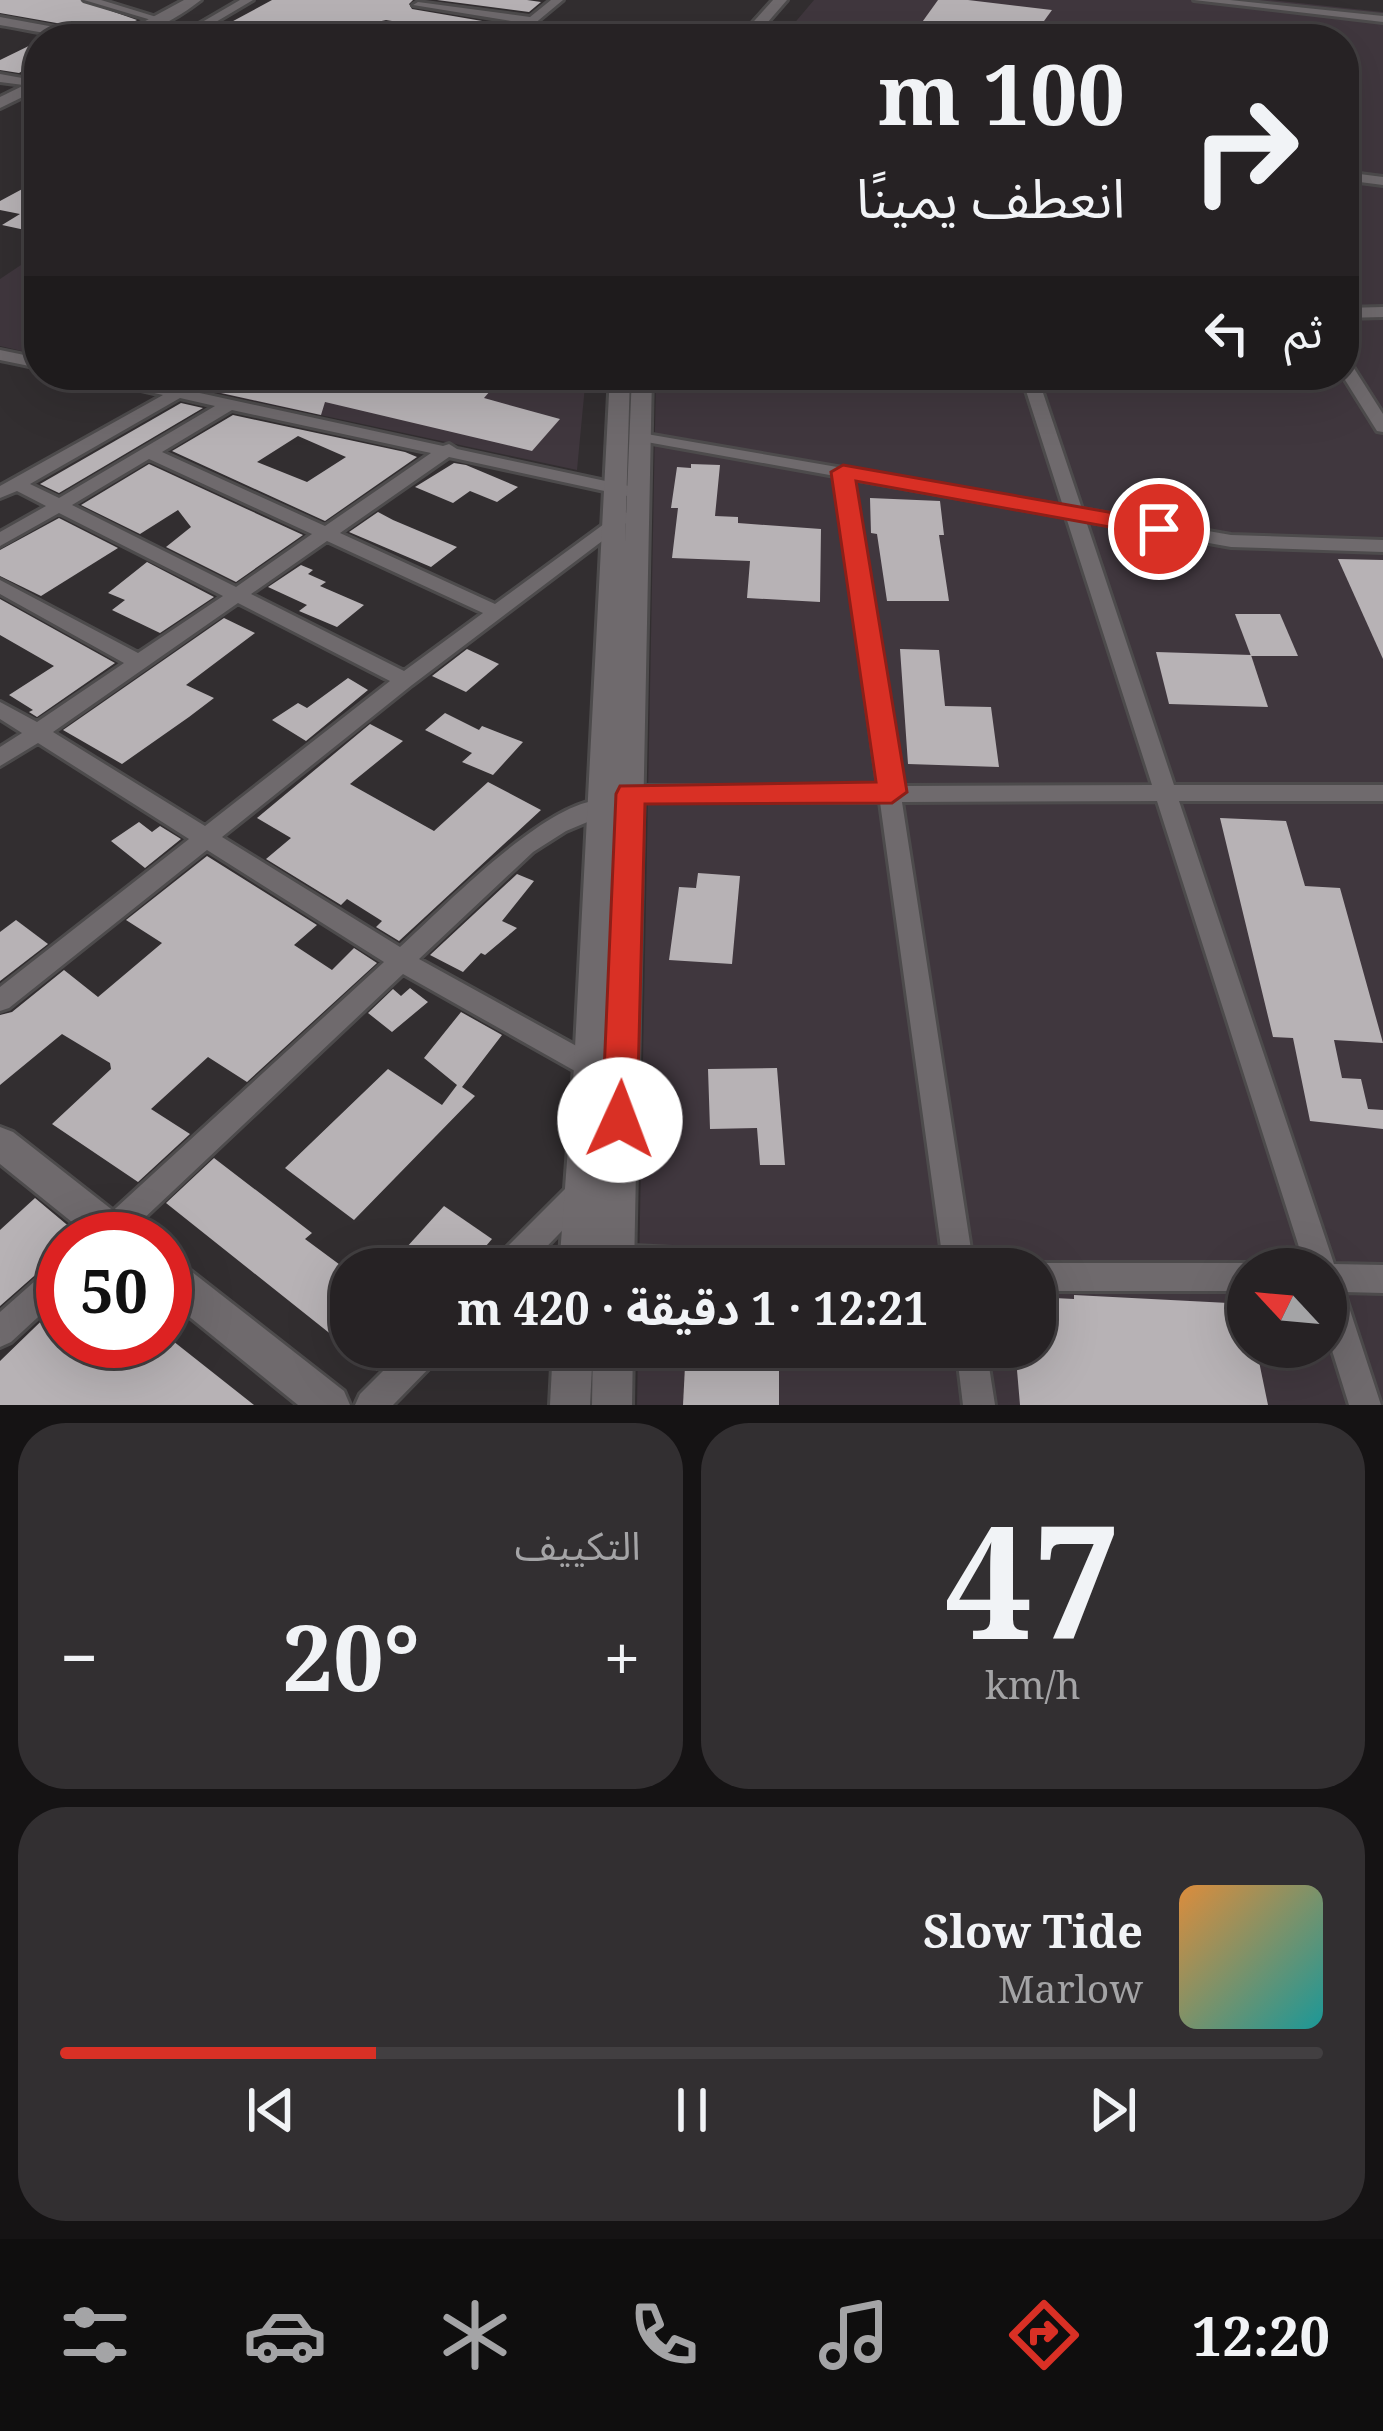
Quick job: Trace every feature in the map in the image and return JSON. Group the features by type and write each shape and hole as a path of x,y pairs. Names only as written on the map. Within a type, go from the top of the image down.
{"main road":[{"path":"149,24 194,0"},
{"path":"758,24 780,0"},
{"path":"774,24 795,0"},
{"path":"616,1248 630,794 621,390"},
{"path":"579,1248 601,807 626,504 641,436 642,390"},
{"path":"0,1143 82,1212"},
{"path":"192,1295 330,1405"},
{"path":"570,1405 572,1368"},
{"path":"612,1405 613,1368"}],"street":[{"path":"206,24 248,0"},
{"path":"464,24 499,0"},
{"path":"528,24 558,0"},
{"path":"1199,0 1383,19"},
{"path":"96,1 158,19"},
{"path":"390,24 422,3 533,20"},
{"path":"1359,389 1383,427"},
{"path":"164,390 449,449 626,504"},
{"path":"1034,390 1314,1248"},
{"path":"8,488 178,393"},
{"path":"0,540 229,405"},
{"path":"641,436 1245,542 1383,546"},
{"path":"0,758 449,449"},
{"path":"151,453 495,610"},
{"path":"843,472 956,1248"},
{"path":"8,488 61,505 406,680"},
{"path":"0,1001 626,504"},
{"path":"0,586 139,662"},
{"path":"0,709 404,962 591,1066"},
{"path":"630,794 1383,793"},
{"path":"137,1212 536,838 601,807"},
{"path":"526,1248 582,1191"},
{"path":"1056,1277 1227,1277"},
{"path":"1347,1280 1383,1279"},
{"path":"0,1332 36,1299"},
{"path":"1347,1348 1365,1405"},
{"path":"370,1405 407,1368"},
{"path":"973,1368 979,1405"}],"shaded area":[{"path":"814,0 1271,0 1383,12 1383,1405 637,1405 638,1368 1056,1368 1056,1248 639,1248 656,390 1359,390 1359,24 794,24"},
{"path":"24,263 24,352 0,346 0,279"},
{"path":"204,390 585,390 577,470"}],"building":[{"path":"0,0 80,0 137,20 130,24 62,24 0,13"},
{"path":"272,0 413,0 412,9 500,24 386,20 377,24 228,24"},
{"path":"437,0 527,0 541,2 529,12"},
{"path":"938,0 1052,10 1042,24 921,24"},
{"path":"24,48 24,70 19,73 0,70 0,60"},
{"path":"24,188 24,230 2,225 20,214 0,210 0,201"},
{"path":"208,390 491,390 484,398 560,419 532,451 325,402 321,415"},
{"path":"181,403 203,408 59,493 40,484"},
{"path":"233,415 417,457 325,521 172,451","holes":["298,436 346,457 307,482 257,462"]},
{"path":"454,463 518,487 497,502 470,491 453,503 415,487"},
{"path":"149,464 303,535 236,582 166,547 191,527 178,510 140,534 81,505"},
{"path":"691,464 720,465 715,516 738,517 738,523 821,529 820,602 747,598 750,561 672,558 678,508 671,508 677,467 691,468"},
{"path":"870,498 940,501 944,535 939,535 949,601 887,601 877,534 871,533"},
{"path":"378,512 457,547 431,567 349,532"},
{"path":"59,518 118,548 41,596 0,576 0,550"},
{"path":"1338,559 1383,560 1383,659"},
{"path":"147,562 214,597 160,633 112,610 125,600 108,593"},
{"path":"301,565 326,582 320,586 364,605 337,627 299,611 307,605 268,587"},
{"path":"0,599 115,663 37,717 9,695 54,666 0,635"},
{"path":"1235,614 1280,614 1298,656 1251,656"},
{"path":"224,618 255,633 186,685 214,698 122,764 63,730"},
{"path":"467,649 499,664 466,692 432,676"},
{"path":"900,649 939,650 945,706 991,707 999,767 908,764"},
{"path":"1156,652 1251,655 1268,707 1169,704"},
{"path":"348,678 368,690 306,741 272,720 298,703 307,708"},
{"path":"445,713 479,730 482,726 523,742 493,775 462,762 472,753 425,730"},
{"path":"370,724 403,741 350,784 434,831 488,782 541,810 399,941 376,927 382,921 347,899 341,905 266,859 291,838 257,818"},
{"path":"1220,818 1286,821 1305,886 1340,888 1383,1043 1334,1040 1342,1078 1361,1079 1368,1109 1383,1110 1383,1129 1310,1121 1293,1038 1273,1037"},
{"path":"139,822 152,832 160,826 181,839 145,868 111,841"},
{"path":"207,856 317,925 294,945 332,970 354,948 377,963 247,1082 208,1057 151,1109 190,1134 138,1182 52,1124 111,1069 110,1063 62,1034 0,1085 0,1015 12,1012 64,970 98,997 162,943 126,920"},
{"path":"698,873 740,876 732,964 669,960 679,887 696,888"},
{"path":"517,874 534,881 502,921 517,928 463,972 430,955"},
{"path":"16,920 48,944 0,981 0,932"},
{"path":"410,988 428,1002 392,1032 368,1013 393,989 401,996"},
{"path":"461,1012 502,1035 462,1087 475,1096 354,1220 285,1168 388,1069 442,1105 457,1085 424,1058"},
{"path":"777,1068 785,1165 760,1165 757,1128 710,1129 708,1069"},
{"path":"214,1158 312,1233 305,1239 330,1257 330,1334 192,1224 192,1212 177,1212 166,1203"},
{"path":"35,1198 52,1212 36,1212 36,1274 0,1306 0,1230"},
{"path":"444,1206 492,1239 484,1248 406,1248"},
{"path":"1074,1295 1227,1303 1227,1368 1260,1368 1268,1405 1020,1405 1017,1368 1056,1368 1056,1298 1074,1299"},
{"path":"36,1326 36,1368 192,1368 192,1356 254,1405 0,1405 0,1361"},
{"path":"685,1368 779,1368 779,1405 683,1405"}],"route":[{"path":"620,1120 630,794 892,792 843,472 1159,529"}]}
